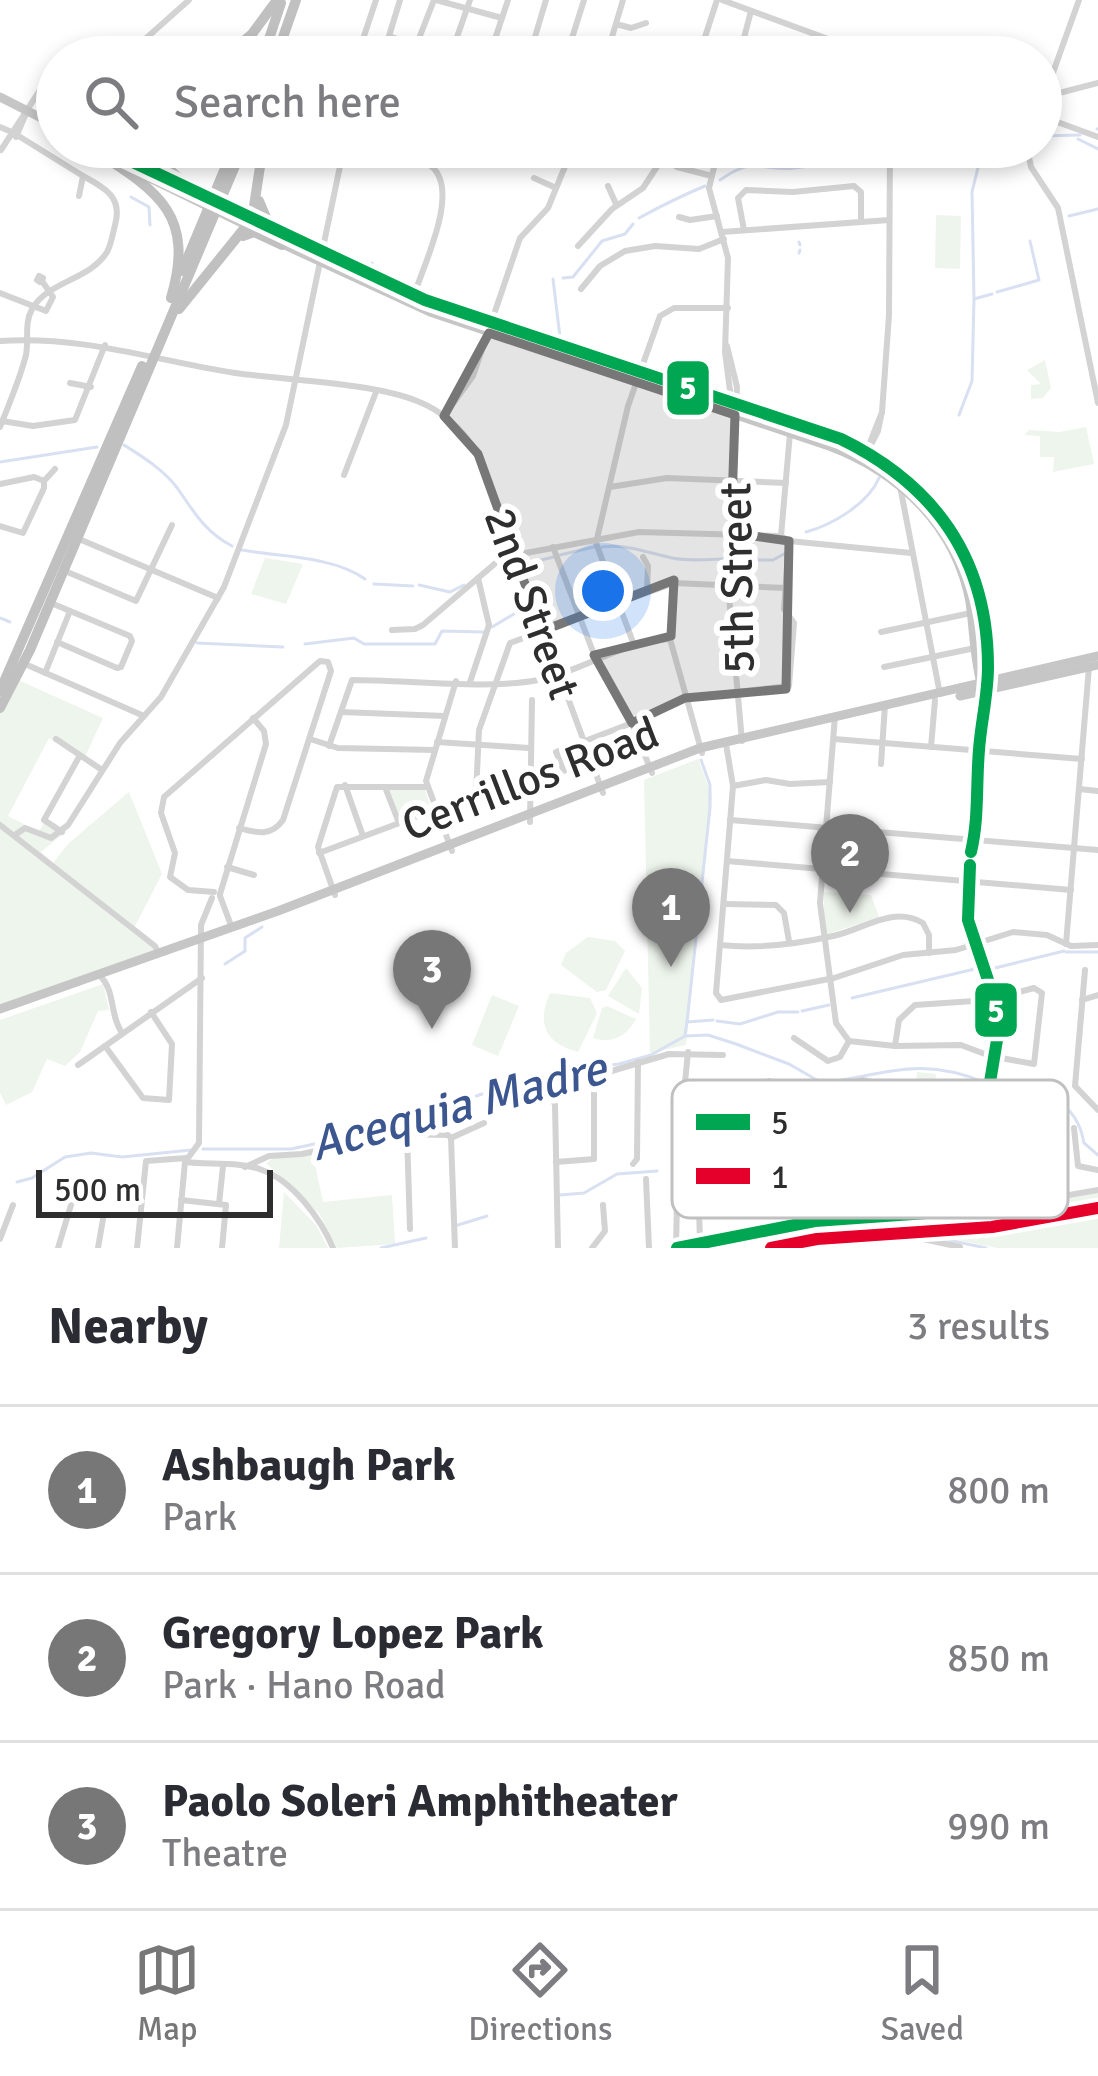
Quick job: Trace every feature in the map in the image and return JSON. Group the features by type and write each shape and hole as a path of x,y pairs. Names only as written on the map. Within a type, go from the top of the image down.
{"highway":[{"path":"248,36 279,0"},
{"path":"269,36 279,0"},
{"path":"284,36 296,0"},
{"path":"122,168 149,188 174,219 180,258 171,298"},
{"path":"167,168 233,210"},
{"path":"218,191 221,168"},
{"path":"165,332 226,168"},
{"path":"218,191 231,168"},
{"path":"261,168 262,212 286,241"},
{"path":"151,356 181,305 246,227 260,177"},
{"path":"0,708 210,215"},
{"path":"246,227 286,241"},
{"path":"0,691 20,662"}],"main road":[{"path":"0,101 36,120"},
{"path":"145,168 246,227 412,300 866,454"},
{"path":"148,168 233,210 246,227"},
{"path":"734,407 760,423 827,434 866,454 933,502 956,535 959,565 977,608 984,687"},
{"path":"903,481 957,548 976,581 977,612 991,676 1029,672"},
{"path":"933,520 940,519 956,535"},
{"name":"Cerrillos Road","path":"984,687 1029,672 1092,661"},
{"name":"Cerrillos Road","path":"0,1012 530,819 700,751 836,718 1048,676 1048,672 1092,661"},
{"name":"Cerrillos Road","path":"102,977 334,892"}],"street":[{"path":"149,36 189,0"},
{"path":"364,36 376,0"},
{"path":"389,36 400,0"},
{"path":"419,36 435,0 469,3 502,18"},
{"path":"496,36 508,0"},
{"path":"535,36 546,0"},
{"path":"573,36 584,0"},
{"path":"613,36 623,0"},
{"path":"705,36 719,0 819,36"},
{"path":"1062,45 1078,0"},
{"path":"458,36 469,3"},
{"path":"745,36 751,11"},
{"path":"616,24 631,28 646,23"},
{"path":"1062,93 1098,83"},
{"path":"1,151 36,97"},
{"path":"1062,124 1098,137"},
{"path":"0,127 36,147"},
{"path":"70,168 110,191 117,204 108,252 92,268 34,305 24,362 1,424 33,426 75,420 105,345"},
{"path":"15,836 23,828 49,839 62,832 120,743 161,697 218,598 283,434 340,168"},
{"path":"412,300 442,210 445,190 433,168"},
{"path":"0,341 105,345 406,397 444,416 473,376 523,234 544,213 564,168"},
{"path":"578,247 616,205 643,188 656,168"},
{"name":"5th Street","path":"688,168 712,176 710,194 729,265 727,346 734,407 728,585 742,739"},
{"path":"866,454 882,412 889,314 890,168"},
{"path":"1032,168 1054,199 1098,403"},
{"path":"79,196 83,176"},
{"path":"534,178 556,188"},
{"path":"608,186 616,205"},
{"path":"744,230 738,197 746,190 860,188 861,221"},
{"path":"679,217 718,216"},
{"path":"581,289 600,266 625,251 648,246 699,249 744,230 889,220"},
{"path":"0,293 47,311 53,297 42,281"},
{"path":"634,645 596,539 638,377 660,316 674,308 728,308"},
{"path":"70,382 91,387"},
{"path":"344,475 376,392"},
{"name":"2nd Street","path":"444,416 470,442 488,481 602,790"},
{"path":"564,771 556,752 685,698 786,689 794,623 784,609 791,428"},
{"path":"0,526 23,533 44,481 55,470"},
{"path":"0,484 34,477 44,481"},
{"path":"610,487 663,478 786,483"},
{"path":"903,481 911,554 934,657 938,697 932,747"},
{"path":"60,570 135,601 172,525"},
{"path":"392,630 423,625 513,552 596,539 645,532 731,533 911,554"},
{"path":"74,537 218,598"},
{"path":"553,547 595,657 652,770"},
{"path":"643,557 648,566 647,590"},
{"path":"470,682 489,625 478,578"},
{"path":"476,794 479,730 508,645 674,583 786,589"},
{"path":"674,583 670,639 700,751"},
{"path":"46,601 130,636 132,641 122,667 117,668 57,642"},
{"path":"45,673 70,611"},
{"path":"881,632 977,612"},
{"path":"329,746 352,680 537,680 595,657 670,639"},
{"path":"884,667 980,645"},
{"path":"0,653 144,716"},
{"path":"216,895 188,890 169,874 176,854 161,813 164,797 320,661 328,662 332,670 278,827 264,833 239,828"},
{"path":"1066,944 1092,661"},
{"path":"450,848 427,787 456,681"},
{"path":"984,687 968,924 999,1028 991,1080"},
{"path":"530,819 532,700"},
{"path":"881,764 885,708"},
{"path":"340,712 445,716"},
{"path":"177,1248 190,1156 206,913 227,867 266,744 265,731 253,718"},
{"path":"836,718 822,938 837,1027 849,1041 895,1046 961,1045 1036,1063 1042,995 1040,987 994,999 912,1006 899,1020 895,1046"},
{"path":"56,739 104,771"},
{"path":"310,739 329,746 531,748"},
{"path":"834,740 1082,759"},
{"path":"726,743 733,786 719,998 830,979 904,955 1022,931 1066,944 1098,945"},
{"path":"62,832 45,818 79,757"},
{"path":"319,853 531,774"},
{"path":"733,786 763,780 831,782"},
{"path":"345,785 363,836"},
{"path":"385,785 399,823"},
{"path":"334,892 319,853 337,787 427,787"},
{"path":"1079,790 1098,791"},
{"path":"730,820 1098,850"},
{"path":"0,825 155,946 159,954"},
{"path":"727,861 1071,890"},
{"path":"227,867 254,875"},
{"path":"216,895 232,928"},
{"path":"724,904 776,905 784,913 789,941"},
{"path":"720,945 760,947 822,938 884,918 909,917 927,928 929,953"},
{"path":"1085,970 1075,1086 1098,1111"},
{"path":"102,977 122,1033"},
{"path":"78,1065 202,978"},
{"path":"1082,1000 1098,995"},
{"path":"105,1046 143,1098 169,1100 172,1044 151,1012"},
{"path":"794,1038 828,1061 840,1057 849,1041"},
{"path":"541,1098 638,1062 688,1052 724,1055"},
{"path":"685,1080 688,1052"},
{"path":"633,1164 637,1159 638,1062"},
{"path":"556,1162 594,1159 594,1078"},
{"path":"551,1093 559,1248"},
{"path":"451,1138 484,1124"},
{"path":"1074,1128 1078,1166 1098,1170"},
{"path":"245,1167 269,1156 407,1134 451,1138"},
{"path":"407,1134 410,1229"},
{"path":"451,1138 455,1248"},
{"path":"137,1248 146,1161 190,1156 223,1166 263,1170 275,1178"},
{"path":"269,1156 264,1164 316,1217 333,1248"},
{"path":"219,1204 223,1166"},
{"path":"646,1179 649,1248"},
{"path":"1068,1194 1098,1188"},
{"path":"181,1200 226,1205 222,1248"},
{"path":"0,1239 13,1205"},
{"path":"58,1248 70,1205"},
{"path":"592,1248 605,1231 604,1205"},
{"path":"677,1218 676,1248 814,1221 894,1218"},
{"path":"699,1218 700,1243"},
{"path":"983,1218 984,1223"},
{"path":"98,1248 103,1219"},
{"path":"882,1219 896,1233 960,1246"},
{"path":"803,1223 805,1248"}],"highlighted area":[{"path":"489,333 735,415 731,533 789,541 786,689 685,698 632,723 594,655 671,636 674,580 542,631 478,454 444,416"}],"shaded area":[{"path":"936,215 961,216 960,269 935,268"},
{"path":"1045,360 1051,388 1043,398 1031,399 1031,385 1041,384 1027,370"},
{"path":"1086,427 1094,464 1053,472 1054,457 1040,457 1040,436 1024,435 1029,430"},
{"path":"265,558 303,564 286,604 251,594"},
{"path":"18,680 103,718 85,757 101,772 49,738 8,816 39,832 44,822 64,833 41,852 53,863 69,843 129,792 162,874 133,930 154,948 153,953 0,1007 0,711"},
{"path":"698,759 712,796 686,1045 650,1053 644,780"},
{"path":"389,789 425,790 431,809 401,820"},
{"path":"824,892 871,895 879,917 828,934 824,932"},
{"path":"588,937 615,941 625,951 606,990 597,992 561,965 566,953"},
{"path":"626,968 642,988 639,1014 608,996"},
{"path":"103,984 109,1010 98,1011 80,1052 65,1066 47,1059 32,1092 6,1105 0,1093 0,1020"},
{"path":"550,993 590,998 597,1013 578,1052 558,1044 547,1031 544,1014"},
{"path":"492,995 519,1006 498,1056 472,1045"},
{"path":"602,1008 636,1019 618,1038 593,1038"},
{"path":"917,1072 936,1074 935,1080 916,1080"},
{"path":"313,1155 323,1202 392,1195 395,1244 337,1248 319,1213 266,1163"},
{"path":"284,1192 316,1225 328,1248 279,1248"},
{"path":"1098,1192 1098,1248 997,1248 903,1229 903,1221 938,1218 1068,1218 1068,1198"}],"waterway":[{"path":"1062,135 1080,135"},
{"path":"1078,139 1098,149"},
{"path":"720,180 742,168"},
{"path":"771,168 794,168"},
{"path":"974,299 972,192 978,168"},
{"path":"639,218 705,186"},
{"path":"131,197 149,207 150,225"},
{"path":"1069,216 1098,209"},
{"path":"563,278 573,277 602,241 625,234 633,224"},
{"path":"997,292 1039,280 1030,241"},
{"path":"372,263 374,268"},
{"path":"553,279 560,337"},
{"path":"959,415 972,381 974,299 992,294"},
{"path":"124,445 166,476 207,528 232,546"},
{"path":"0,462 97,447"},
{"path":"806,532 848,512 879,478"},
{"path":"560,555 594,547"},
{"path":"602,547 682,559 726,559"},
{"path":"242,550 322,562 365,579"},
{"path":"733,560 773,560 784,554"},
{"path":"523,564 554,557"},
{"path":"374,584 413,586"},
{"path":"419,585 450,592 464,585"},
{"path":"492,627 514,614"},
{"path":"0,618 10,622"},
{"path":"305,644 354,638 364,644 435,644 442,631 484,632"},
{"path":"197,643 283,647"},
{"path":"687,1022 710,808 710,785 701,760"},
{"path":"245,951 245,938 262,927"},
{"path":"225,964 245,951"},
{"path":"995,968 1064,951"},
{"path":"1066,952 1098,952"},
{"path":"852,998 979,968"},
{"path":"408,978 415,976"},
{"path":"418,976 428,985"},
{"path":"802,1011 829,1005"},
{"path":"717,1021 740,1024 778,1012 798,1012"},
{"path":"685,1035 687,1022 713,1020"},
{"name":"Acequia Madre","path":"203,1149 291,1149 389,1128 482,1094 519,1093 572,1070 651,1055 685,1036 708,1035 736,1044 817,1080"},
{"name":"Acequia Madre","path":"839,1080 922,1069 977,1080"},
{"path":"1068,1110 1084,1143 1098,1155"},
{"name":"Acequia Madre","path":"17,1182 65,1157 191,1150"},
{"path":"560,1195 584,1193 617,1174 657,1171"},
{"path":"458,1225 487,1216"},
{"path":"895,1225 986,1248"},
{"path":"381,1248 426,1238"}],"transit line":[{"name":"5","path":"145,168 425,300 841,439 904,479 950,530 978,592 986,628 988,677 971,852"},
{"name":"5","path":"970,865 968,920 999,1028 990,1080"},
{"name":"1","path":"1068,1213 1098,1208"},
{"name":"5","path":"677,1248 815,1221 857,1218"},
{"name":"1","path":"771,1248 817,1239 992,1227 1042,1218"}],"place":[{"name":"Gregory Lopez Park","path":"850,913"},
{"name":"Ashbaugh Park","path":"671,967"},
{"name":"Paolo Soleri Amphitheater","path":"432,1029"}]}
